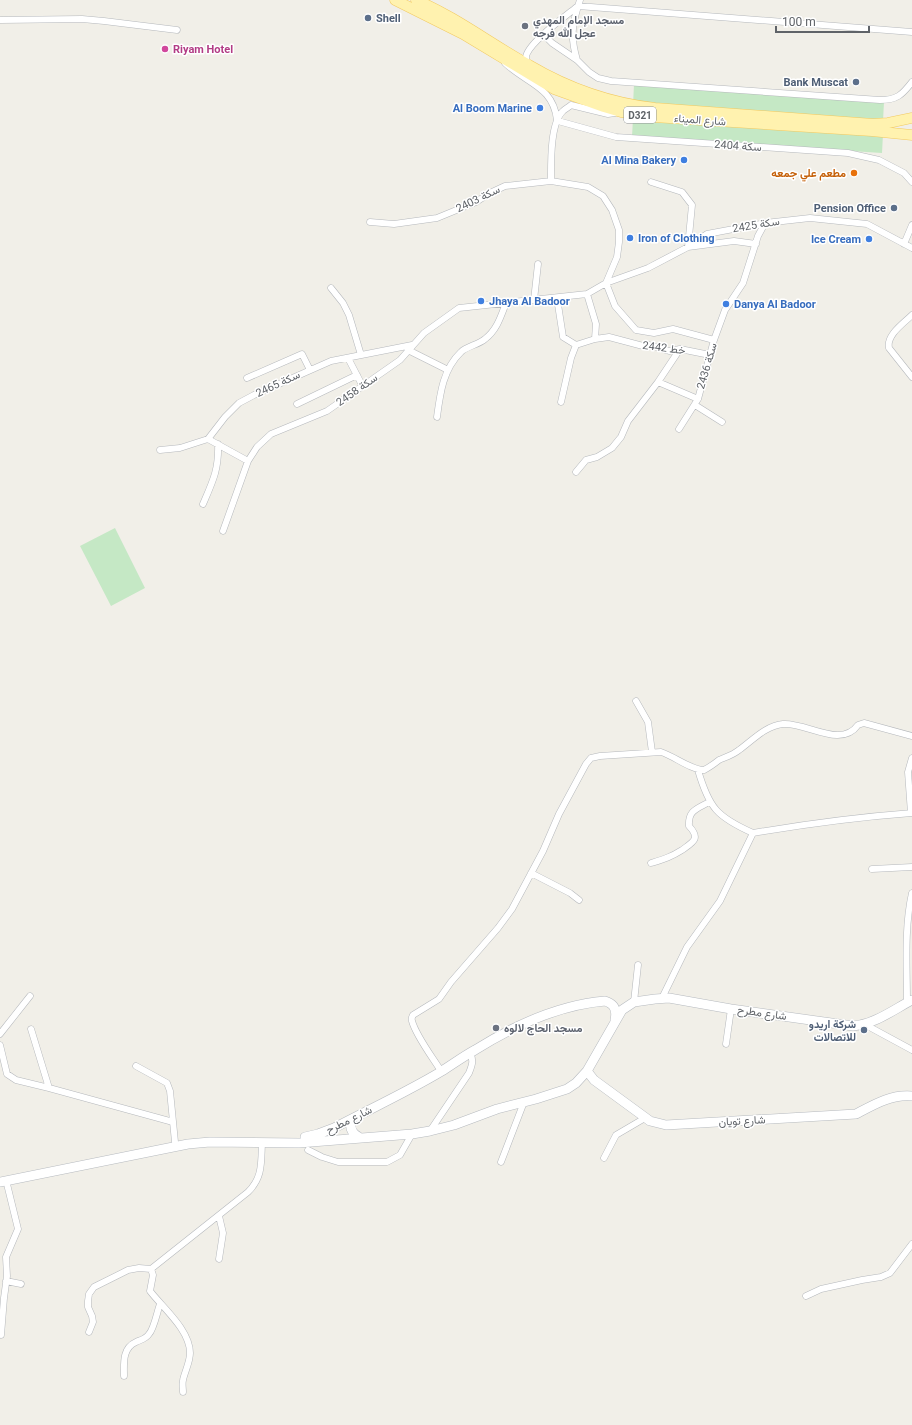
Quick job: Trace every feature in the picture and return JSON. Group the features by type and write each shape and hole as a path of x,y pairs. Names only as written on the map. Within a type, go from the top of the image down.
{"main road":[{"name":"شارع الميناء","path":"395,0 444,24 554,90 589,103 621,112 654,117 872,131 912,135"},
{"name":"شارع الميناء","path":"416,0 467,27 528,65 558,81 623,103 638,106 873,124 888,123 912,118"},
{"name":"شارع مطرح","path":"2,1180 188,1144 210,1142 262,1142 303,1147 359,1137 412,1134 454,1125 497,1109 567,1089 576,1083 587,1071 622,1010 634,1002 662,998 676,999 731,1009 848,1025 864,1024 874,1021 910,1001"},
{"name":"شارع مطرح","path":"2,1180 175,1142 218,1137 304,1137 326,1132 442,1071 470,1053 528,1021 571,1007 602,1002 609,1002 614,1007 616,1011 615,1020"},
{"name":"شارع تويان","path":"587,1071 594,1080 645,1118 650,1121 666,1125 856,1114 882,1100 903,1095 912,1096"},
{"path":"352,1119 350,1128 352,1132 359,1137"}],"street":[{"path":"528,65 526,58 528,50 543,34 579,3 912,32"},
{"path":"576,60 572,44 572,35 579,3"},
{"path":"0,20 90,20 177,30"},
{"path":"543,34 552,43 576,60 589,72 598,78 611,80 880,100 896,98 905,91 912,82"},
{"path":"497,56 513,71 534,84 550,97 556,111 558,121"},
{"path":"550,181 553,139 558,121 563,111 571,106 608,114 621,112"},
{"name":"سكة 2404","path":"558,121 616,137 848,153 878,160 904,173 912,182"},
{"name":"سكة 2403","path":"370,222 394,224 437,218 476,202 505,186 550,181 588,187 603,196 612,210 619,230 618,257 606,283"},
{"path":"651,182 682,192 692,205 688,247 734,241 756,244"},
{"name":"سكة 2425","path":"606,283 648,268 688,247 707,234 765,223 810,218 867,224 912,248"},
{"name":"سكة 2436","path":"658,382 696,402 714,340 725,310 743,283 756,244 765,223"},
{"path":"904,244 912,225"},
{"path":"534,300 538,264"},
{"path":"606,283 614,306 636,330 654,333 673,329 714,340"},
{"name":"سكة 2458","path":"223,531 248,461 257,447 271,434 327,411 400,360 424,333 459,308 587,294 606,283"},
{"path":"331,288 343,303 349,315 361,355"},
{"path":"561,402 571,358 576,346 595,338 596,324 587,294"},
{"path":"557,298 563,337 576,346"},
{"path":"437,417 440,393 448,370 461,352 485,339 499,323 506,303"},
{"path":"912,316 890,338 888,344 889,348 912,377"},
{"name":"2442 خط","path":"595,338 609,337 642,346 646,344 669,351 680,349 710,355"},
{"path":"410,348 448,370"},
{"name":"سكة 2465","path":"208,439 225,417 239,403 254,395 331,361 410,348"},
{"path":"576,472 586,460 597,457 612,448 621,437 628,421 658,382 680,349"},
{"path":"247,378 302,354 310,370"},
{"path":"348,358 362,386"},
{"path":"297,404 357,376"},
{"path":"679,429 696,402 722,422"},
{"path":"160,450 180,448 208,439 248,461"},
{"path":"203,504 216,474 218,444"},
{"path":"636,701 648,722 652,752"},
{"path":"442,1071 420,1037 412,1018 413,1015 439,999 512,909 543,851 559,814 586,764 591,758 661,752 668,754 698,770 709,768 721,759 737,752 766,729 780,724 792,723 828,734 840,735 853,731 858,725 864,723 912,736"},
{"path":"698,770 703,789 710,802 720,814 731,824 753,833 861,817 912,813 908,772 912,758"},
{"path":"651,863 673,856 693,843 695,837 690,826 690,816 692,812 710,802"},
{"path":"662,998 687,947 720,901 753,833"},
{"path":"872,869 912,868"},
{"path":"531,873 570,893 579,900"},
{"path":"910,1001 908,910 912,893"},
{"path":"634,1002 638,965"},
{"path":"0,1034 30,996"},
{"path":"726,1044 731,1009"},
{"path":"864,1024 912,1050"},
{"path":"31,1029 49,1088"},
{"path":"0,1045 7,1074 16,1080 173,1122"},
{"path":"430,1131 469,1073 473,1063 470,1053"},
{"path":"136,1066 168,1083 175,1142"},
{"path":"501,1162 524,1102"},
{"path":"604,1158 616,1135 645,1118"},
{"path":"303,1147 322,1158 338,1162 387,1162 400,1155 412,1134"},
{"path":"89,1332 93,1322 88,1308 88,1301 94,1287 128,1270 139,1268 151,1269 248,1192 256,1185 260,1177 262,1142"},
{"path":"1,1335 7,1268 6,1257 18,1229 2,1180"},
{"path":"219,1216 222,1233 219,1259"},
{"path":"806,1296 828,1287 881,1277 890,1273 912,1244"},
{"path":"151,1269 153,1275 150,1291 188,1339 190,1354 188,1367 182,1381 183,1392"},
{"path":"6,1281 21,1284"},
{"path":"124,1376 125,1355 127,1349 132,1344 150,1334 160,1304"}],"green space":[{"path":"634,85 884,102 883,121 633,104"},
{"path":"633,118 883,134 882,153 632,137"},
{"path":"115,528 145,588 111,606 80,546"}],"place":[{"name":"Shell","path":"368,18"},
{"name":"مسجد الإمام المهدي عجل الله فرجه","path":"525,26"},
{"name":"Riyam Hotel","path":"165,49"},
{"name":"Bank Muscat","path":"856,82"},
{"name":"Al Boom Marine","path":"540,108"},
{"name":"Al Mina Bakery","path":"684,160"},
{"name":"مطعم علي جمعه","path":"854,173"},
{"name":"Pension Office","path":"894,208"},
{"name":"Iron of Clothing","path":"630,238"},
{"name":"Ice Cream","path":"869,239"},
{"name":"Jhaya Al Badoor","path":"481,301"},
{"name":"Danya Al Badoor","path":"726,304"},
{"name":"مسجد الحاج لالوه","path":"496,1028"},
{"name":"شركة اريدو للاتصالات","path":"864,1030"}]}
